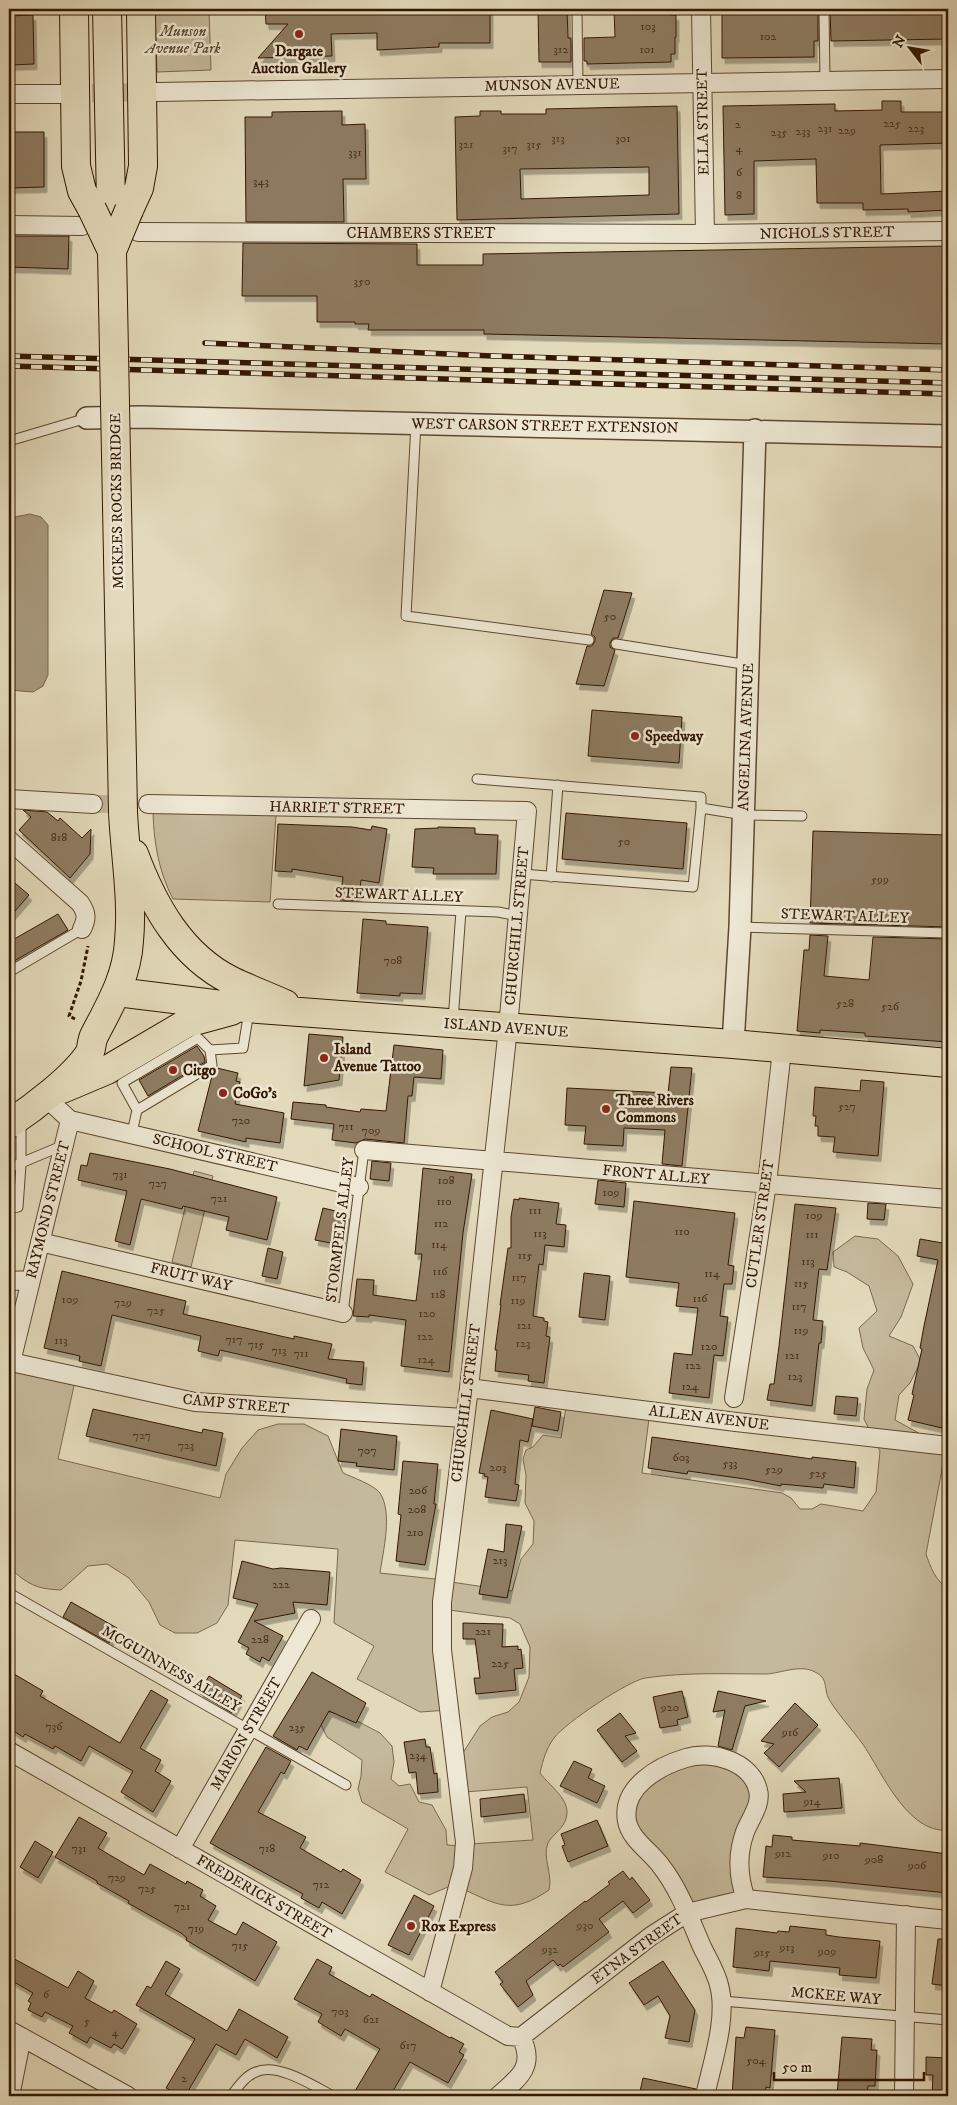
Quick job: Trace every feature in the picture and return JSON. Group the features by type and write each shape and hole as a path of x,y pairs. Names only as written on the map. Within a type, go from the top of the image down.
{"main road":[{"path":"74,9 76,166 87,218 111,245 133,221 143,166 142,9"},
{"name":"MCKEES ROCKS BRIDGE","path":"107,9 111,245 132,813 130,939 124,974 117,992"},
{"path":"132,813 152,898 163,916 186,945 198,957 231,980 305,1012"},
{"path":"45,1097 90,1053 93,1039 117,992"},
{"name":"ISLAND AVENUE","path":"117,992 248,1008 734,1044 782,1050 948,1063"},
{"path":"13,1115 45,1097 114,1076 188,1023 218,1013 248,1008"},
{"path":"13,1115 79,1042 93,1039"}],"street":[{"name":"ELLA STREET","path":"701,9 705,234"},
{"name":"MUNSON AVENUE","path":"157,92 948,79"},
{"path":"9,94 61,94"},
{"path":"9,225 87,218"},
{"name":"CHAMBERS STREET","path":"133,221 705,234"},
{"name":"NICHOLS STREET","path":"705,234 948,230"},
{"name":"WEST CARSON STREET EXTENSION","path":"87,418 141,417 948,436"},
{"name":"ANGELINA AVENUE","path":"734,1044 744,815 755,430"},
{"path":"9,799 93,804"},
{"name":"HARRIET STREET","path":"132,813 527,811"},
{"name":"CHURCHILL STREET","path":"430,1992 463,1868 465,1842 442,1650 442,1602 469,1388 494,1161 527,811"},
{"path":"9,840 80,903 85,910 86,919 82,929"},
{"name":"CUTLER STREET","path":"734,1398 767,1184 782,1050"},
{"name":"RAYMOND STREET","path":"12,1362 30,1280 70,1120 45,1097"},
{"name":"SCHOOL STREET","path":"70,1120 359,1187"},
{"name":"FRONT ALLEY","path":"364,1150 948,1199"},
{"name":"FRUIT WAY","path":"40,1242 343,1313"},
{"path":"9,1281 30,1280"},
{"name":"CAMP STREET","path":"12,1362 177,1400 465,1418"},
{"name":"ALLEN AVENUE","path":"469,1388 736,1422 948,1446"},
{"name":"MARION STREET","path":"180,1849 311,1619"},
{"name":"FREDERICK STREET","path":"9,1751 508,2036 521,2037"},
{"path":"706,2096 720,2022 722,2001 719,1983 676,1890 662,1866 631,1833 627,1822 626,1810 631,1796 649,1775 676,1761 691,1756 710,1755 731,1761 749,1772 758,1790 758,1803 744,1833 741,1848 740,1880 746,1899"},
{"name":"ETNA STREET","path":"521,2037 651,1936 687,1912 746,1899 948,1920"},
{"path":"904,2096 906,1915"},
{"path":"10,2096 15,2033 128,2096"},
{"path":"498,2096 518,2079 524,2070 527,2060 527,2049 521,2037"}],"lane":[{"path":"577,9 578,85"},
{"path":"824,9 825,81"},
{"path":"9,441 87,418"},
{"path":"416,423 406,616 589,640"},
{"path":"616,644 749,665"},
{"path":"477,779 558,784 701,797 693,887 521,874"},
{"path":"551,877 558,784"},
{"path":"701,808 744,815 802,816"},
{"name":"STEWART ALLEY","path":"278,904 498,912 518,916"},
{"path":"453,1024 461,911"},
{"name":"STEWART ALLEY","path":"740,927 948,933"},
{"path":"9,972 82,929"},
{"path":"210,1050 243,1048 248,1008"},
{"path":"132,1133 138,1110 212,1065 210,1050 198,1038 114,1076 138,1110"},
{"path":"9,1209 18,1207 21,1164 13,1115"},
{"path":"9,1168 64,1145"},
{"name":"STORMPELS ALLEY","path":"343,1313 364,1150"},
{"name":"MCGUINNESS ALLEY","path":"9,1593 346,1785"},
{"name":"MCKEE WAY","path":"722,2001 948,2020"},
{"path":"230,2096 245,2079 256,2071 269,2069 308,2082 333,2096"}],"path":[{"path":"75,1019 69,1016 81,981 88,949 87,935 82,929"}],"green space":[{"name":"Munson Avenue Park","path":"155,9 209,9 211,70 157,72"},
{"path":"153,813 276,815 270,902 173,899 164,879 158,858"},
{"path":"194,1171 213,1176 191,1267 172,1262"},
{"path":"855,1236 878,1239 898,1256 913,1284 901,1317 889,1336 913,1346 921,1361 910,1383 899,1395 895,1420 946,1448 926,1554 937,1578 948,1588 948,1830 933,1829 920,1822 897,1798 862,1743 834,1707 828,1697 824,1680 819,1674 809,1670 797,1669 767,1674 660,1676 637,1681 612,1694 560,1731 549,1746 540,1773 561,1796 567,1810 563,1825 549,1841 546,1848 550,1878 549,1890 525,1903 505,1905 461,1888 470,1844 533,1840 527,1787 465,1792 461,1756 480,1726 492,1717 508,1712 519,1702 529,1677 530,1647 520,1624 510,1618 449,1610 451,1582 512,1591 521,1559 533,1544 534,1521 525,1503 526,1475 523,1459 526,1450 533,1447 543,1435 561,1438 567,1401 650,1411 642,1473 782,1493 791,1498 800,1509 812,1509 821,1504 863,1511 876,1492 880,1451 864,1419 867,1389 874,1370 863,1348 859,1328 877,1311 869,1286 847,1272 834,1267 833,1252"},
{"path":"9,1365 75,1381 58,1459 220,1498 226,1474 242,1448 258,1430 278,1424 304,1424 328,1436 343,1473 373,1487 380,1493 384,1501 387,1521 380,1573 444,1580 449,1710 420,1712 357,1679 374,1646 334,1623 338,1549 235,1540 228,1605 217,1623 197,1633 175,1633 160,1625 149,1602 129,1578 107,1564 88,1566 61,1590 38,1587 21,1578 9,1567"},
{"path":"323,1712 340,1712 380,1733 392,1746 394,1762 391,1779 399,1786 410,1784 419,1802 432,1805 446,1830 447,1845 463,1846 455,1884 429,1895 385,1872 408,1829 362,1802 358,1789 362,1760 327,1737 320,1723"},
{"path":"710,1755 759,1790 744,1833 746,1899 687,1913 631,1833 638,1786"}],"shaded area":[{"path":"30,514 41,517 48,525 48,675 43,686 33,692 9,690 9,518"}],"building":[{"path":"265,9 490,9 490,43 439,43 439,47 377,50 377,33 331,34 332,56 258,58 288,24 266,24"},
{"path":"538,9 567,9 568,38 571,38 571,62 539,62"},
{"path":"614,9 671,9 671,15 676,15 676,37 675,54 671,54 671,62 587,64 587,61 584,61 584,38 615,37"},
{"path":"795,9 818,9 818,41 814,41 814,57 722,58 722,14 795,13"},
{"path":"830,9 948,9 948,39 831,41"},
{"path":"33,15 34,64 9,65 9,16"},
{"path":"882,101 901,101 901,112 948,112 948,143 880,145 881,194 948,191 948,210 908,212 908,209 863,210 863,203 817,203 816,159 754,161 754,214 725,215 723,106 835,104 835,111 882,110"},
{"path":"677,106 679,214 457,220 455,117 480,116 480,111 501,111 501,114 546,114 546,109","holes":["649,167 649,195 521,199 520,169"]},
{"path":"342,111 342,125 365,124 366,179 343,179 344,222 246,222 245,117 272,117 272,112"},
{"path":"9,132 44,132 44,187 9,188"},
{"path":"9,236 69,236 68,269 9,267"},
{"path":"243,243 417,244 417,265 483,265 483,254 948,246 948,344 484,334 484,330 368,330 369,324 317,322 317,296 242,296"},
{"path":"604,590 632,593 618,638 613,638 610,643 610,647 615,650 604,686 576,684 587,646 592,646 595,641 595,637 591,634"},
{"name":"Speedway","path":"592,710 682,717 679,763 588,756"},
{"path":"23,810 47,812 58,821 60,818 82,838 91,829 90,854 70,878 19,830 31,817"},
{"path":"566,813 687,823 683,869 562,859"},
{"path":"278,824 352,827 371,830 372,826 387,829 379,883 361,880 359,901 340,900 343,877 292,869 292,872 275,871"},
{"path":"438,827 475,828 475,834 498,835 496,874 433,874 434,868 412,867 415,829"},
{"path":"813,831 948,835 948,927 810,923"},
{"path":"9,878 29,895 9,918"},
{"path":"58,914 68,930 9,964 9,942"},
{"path":"363,919 386,921 386,924 428,927 422,994 400,993 400,996 357,993"},
{"path":"810,935 828,936 824,976 869,980 873,937 948,939 948,1042 865,1036 865,1033 820,1030 820,1033 797,1031 804,950 809,950"},
{"name":"Island Avenue Tattoo","path":"309,1034 343,1037 339,1080 304,1086"},
{"path":"394,1045 443,1050 441,1079 414,1077 412,1096 408,1096 404,1143 365,1139 356,1143 332,1140 334,1124 291,1119 293,1102 326,1105 326,1107 360,1112 361,1109 386,1111"},
{"name":"Citgo","path":"197,1046 204,1056 205,1062 148,1096 139,1080"},
{"path":"671,1067 692,1068 682,1166 662,1164 665,1130 624,1128 623,1146 584,1144 586,1126 565,1125 567,1088 668,1093"},
{"path":"217,1068 238,1073 236,1081 240,1082 235,1104 284,1113 280,1143 246,1138 246,1142 198,1131 213,1072"},
{"path":"861,1080 884,1082 878,1156 833,1152 835,1137 818,1136 818,1126 815,1126 816,1116 813,1116 815,1087 860,1091"},
{"path":"90,1153 170,1169 277,1197 267,1240 226,1230 229,1217 183,1206 182,1209 141,1199 130,1245 115,1241 127,1191 78,1180 81,1165 87,1166"},
{"path":"372,1161 391,1163 389,1181 370,1179"},
{"path":"423,1168 472,1174 463,1233 449,1372 401,1366 406,1320 369,1315 369,1317 353,1316 357,1279 374,1280 373,1295 416,1301 422,1254 415,1254"},
{"path":"598,1180 626,1183 624,1207 595,1204"},
{"path":"519,1198 559,1203 556,1224 566,1225 564,1247 545,1245 543,1265 539,1264 533,1316 544,1318 544,1321 548,1322 546,1336 550,1337 544,1383 528,1381 529,1375 495,1371 497,1350 495,1350 500,1305 508,1248 511,1248 511,1217 514,1199 519,1200"},
{"path":"634,1201 735,1213 728,1265 734,1266 732,1284 724,1284 720,1316 728,1317 723,1356 714,1355 709,1398 669,1393 674,1353 692,1355 698,1308 676,1306 679,1283 626,1277"},
{"path":"868,1203 886,1204 884,1220 867,1219"},
{"path":"795,1204 836,1208 827,1270 819,1269 813,1320 823,1321 812,1406 767,1400 770,1384 774,1384"},
{"path":"323,1208 348,1214 341,1245 315,1240"},
{"path":"920,1239 948,1244 948,1401 942,1428 908,1420 922,1349 920,1348 924,1326 938,1260 917,1256"},
{"path":"268,1248 283,1252 277,1279 262,1276"},
{"path":"62,1271 186,1301 183,1314 294,1339 294,1336 332,1344 328,1359 364,1362 362,1385 346,1383 347,1379 220,1350 218,1356 198,1351 201,1336 112,1315 101,1366 79,1361 80,1356 44,1348"},
{"path":"584,1273 610,1276 605,1320 579,1317"},
{"path":"836,1396 858,1398 856,1416 834,1414"},
{"path":"535,1407 561,1412 558,1431 532,1426"},
{"path":"93,1409 202,1433 203,1429 223,1433 216,1466 86,1436"},
{"path":"491,1410 533,1419 528,1442 520,1440 515,1484 519,1485 516,1501 485,1497 488,1477 484,1476 485,1474 479,1473"},
{"path":"341,1429 397,1436 394,1470 356,1466 357,1463 338,1461"},
{"path":"652,1437 812,1459 812,1457 856,1462 854,1488 824,1484 823,1488 781,1484 781,1486 688,1471 687,1474 648,1468"},
{"path":"403,1461 438,1464 434,1504 436,1504 425,1565 396,1561 401,1515 398,1514"},
{"path":"506,1524 522,1526 507,1598 479,1594 488,1549 504,1552"},
{"path":"242,1561 273,1569 330,1572 327,1605 293,1602 295,1613 254,1621 283,1636 269,1661 262,1657 260,1662 246,1654 249,1648 238,1642 258,1604 233,1598"},
{"path":"71,1602 117,1628 109,1643 63,1617"},
{"path":"463,1623 503,1624 502,1647 518,1646 518,1650 521,1649 523,1668 514,1669 516,1690 476,1694 474,1678 480,1678 475,1639 463,1639"},
{"path":"312,1672 366,1703 356,1723 329,1711 307,1750 299,1746 297,1750 273,1736"},
{"path":"14,1674 43,1691 40,1696 120,1743 151,1690 168,1700 140,1748 161,1760 155,1771 171,1781 153,1812 121,1792 133,1771 89,1746 81,1761 55,1746 53,1749 25,1734 23,1737 9,1728 9,1683"},
{"path":"209,1676 242,1696 232,1713 199,1693"},
{"path":"682,1691 688,1717 677,1720 678,1725 660,1728 653,1697"},
{"path":"718,1691 766,1701 745,1706 732,1750 718,1746 725,1710 713,1712"},
{"path":"795,1703 818,1725 779,1767 764,1753 774,1744 761,1741"},
{"path":"620,1713 636,1733 625,1736 637,1751 622,1762 597,1730"},
{"path":"425,1739 426,1747 430,1747 434,1774 437,1773 438,1792 418,1794 416,1772 409,1773 404,1742"},
{"path":"266,1747 291,1761 284,1774 281,1772 258,1812 306,1837 300,1848 341,1872 343,1869 361,1880 342,1914 322,1902 319,1908 301,1898 303,1894 210,1843"},
{"path":"574,1761 592,1769 588,1778 605,1786 597,1803 560,1786"},
{"path":"839,1778 842,1808 784,1812 783,1794 806,1792 794,1781"},
{"path":"524,1794 526,1812 481,1817 480,1799"},
{"path":"79,1817 107,1833 98,1848 144,1875 150,1864 186,1884 187,1881 203,1890 200,1896 216,1906 208,1920 236,1935 243,1922 277,1942 255,1981 186,1940 187,1938 181,1933 128,1903 129,1901 55,1857"},
{"path":"597,1820 608,1846 568,1862 562,1846 565,1845 561,1834"},
{"path":"773,1835 792,1837 792,1840 860,1846 860,1843 948,1854 948,1893 829,1881 763,1877 766,1846 772,1847"},
{"path":"35,1841 53,1852 38,1878 20,1867"},
{"path":"623,1871 630,1880 632,1877 650,1900 633,1913 623,1901 599,1919 609,1932 563,1967 560,1964 558,1966 553,1960 526,1981 533,1995 518,2007 500,1984 503,1982 495,1972 585,1901 610,1884 608,1882"},
{"name":"Rox Express","path":"414,1895 434,1906 409,1955 388,1945"},
{"path":"790,1926 826,1930 826,1935 880,1941 876,1978 839,1975 840,1968 770,1961 769,1971 733,1967 736,1928 777,1933 778,1931 789,1932"},
{"path":"938,1939 948,1939 948,1986 932,1984"},
{"path":"9,1956 68,1988 78,1971 94,1981 85,1998 112,2013 114,2010 137,2024 122,2049 114,2044 111,2048 90,2037 87,2043 69,2033 73,2026 45,2012 42,2017 28,2010 31,2003 28,2001 33,1993 9,1979"},
{"path":"317,1959 332,1967 329,1974 370,1997 372,1994 464,2044 459,2052 464,2055 448,2083 410,2062 390,2096 352,2096 380,2049 345,2029 341,2036 318,2022 322,2014 294,1999"},
{"path":"166,1961 180,1969 165,1994 227,2031 239,2009 288,2037 277,2058 245,2039 236,2055 216,2044 185,2096 180,2096 166,2088 195,2039 136,2005 147,1986 151,1988"},
{"path":"663,1961 695,2010 689,2042 665,2038 670,2016 658,1996 644,2005 629,1983"},
{"path":"746,2027 775,2030 770,2088 766,2087 765,2096 732,2096 736,2037 744,2038"},
{"path":"842,2037 872,2039 871,2050 877,2050 875,2086 868,2086 867,2096 837,2095"},
{"path":"926,2057 948,2058 948,2096 932,2096 933,2075 926,2075"},
{"path":"643,2078 696,2089 695,2096 639,2096"}],"tunnel":[{"path":"65,94 151,92"},
{"path":"93,804 148,804"}],"railway":[{"path":"205,343 492,356 948,370"},
{"path":"9,356 948,383"},
{"path":"9,366 948,394"}],"place":[{"name":"Dargate Auction Gallery","path":"299,34"},
{"name":"Speedway","path":"635,736"},
{"name":"Island Avenue Tattoo","path":"324,1058"},
{"name":"Citgo","path":"173,1070"},
{"name":"CoGo's","path":"223,1093"},
{"name":"Three Rivers Commons","path":"606,1109"},
{"name":"Rox Express","path":"411,1926"}]}
